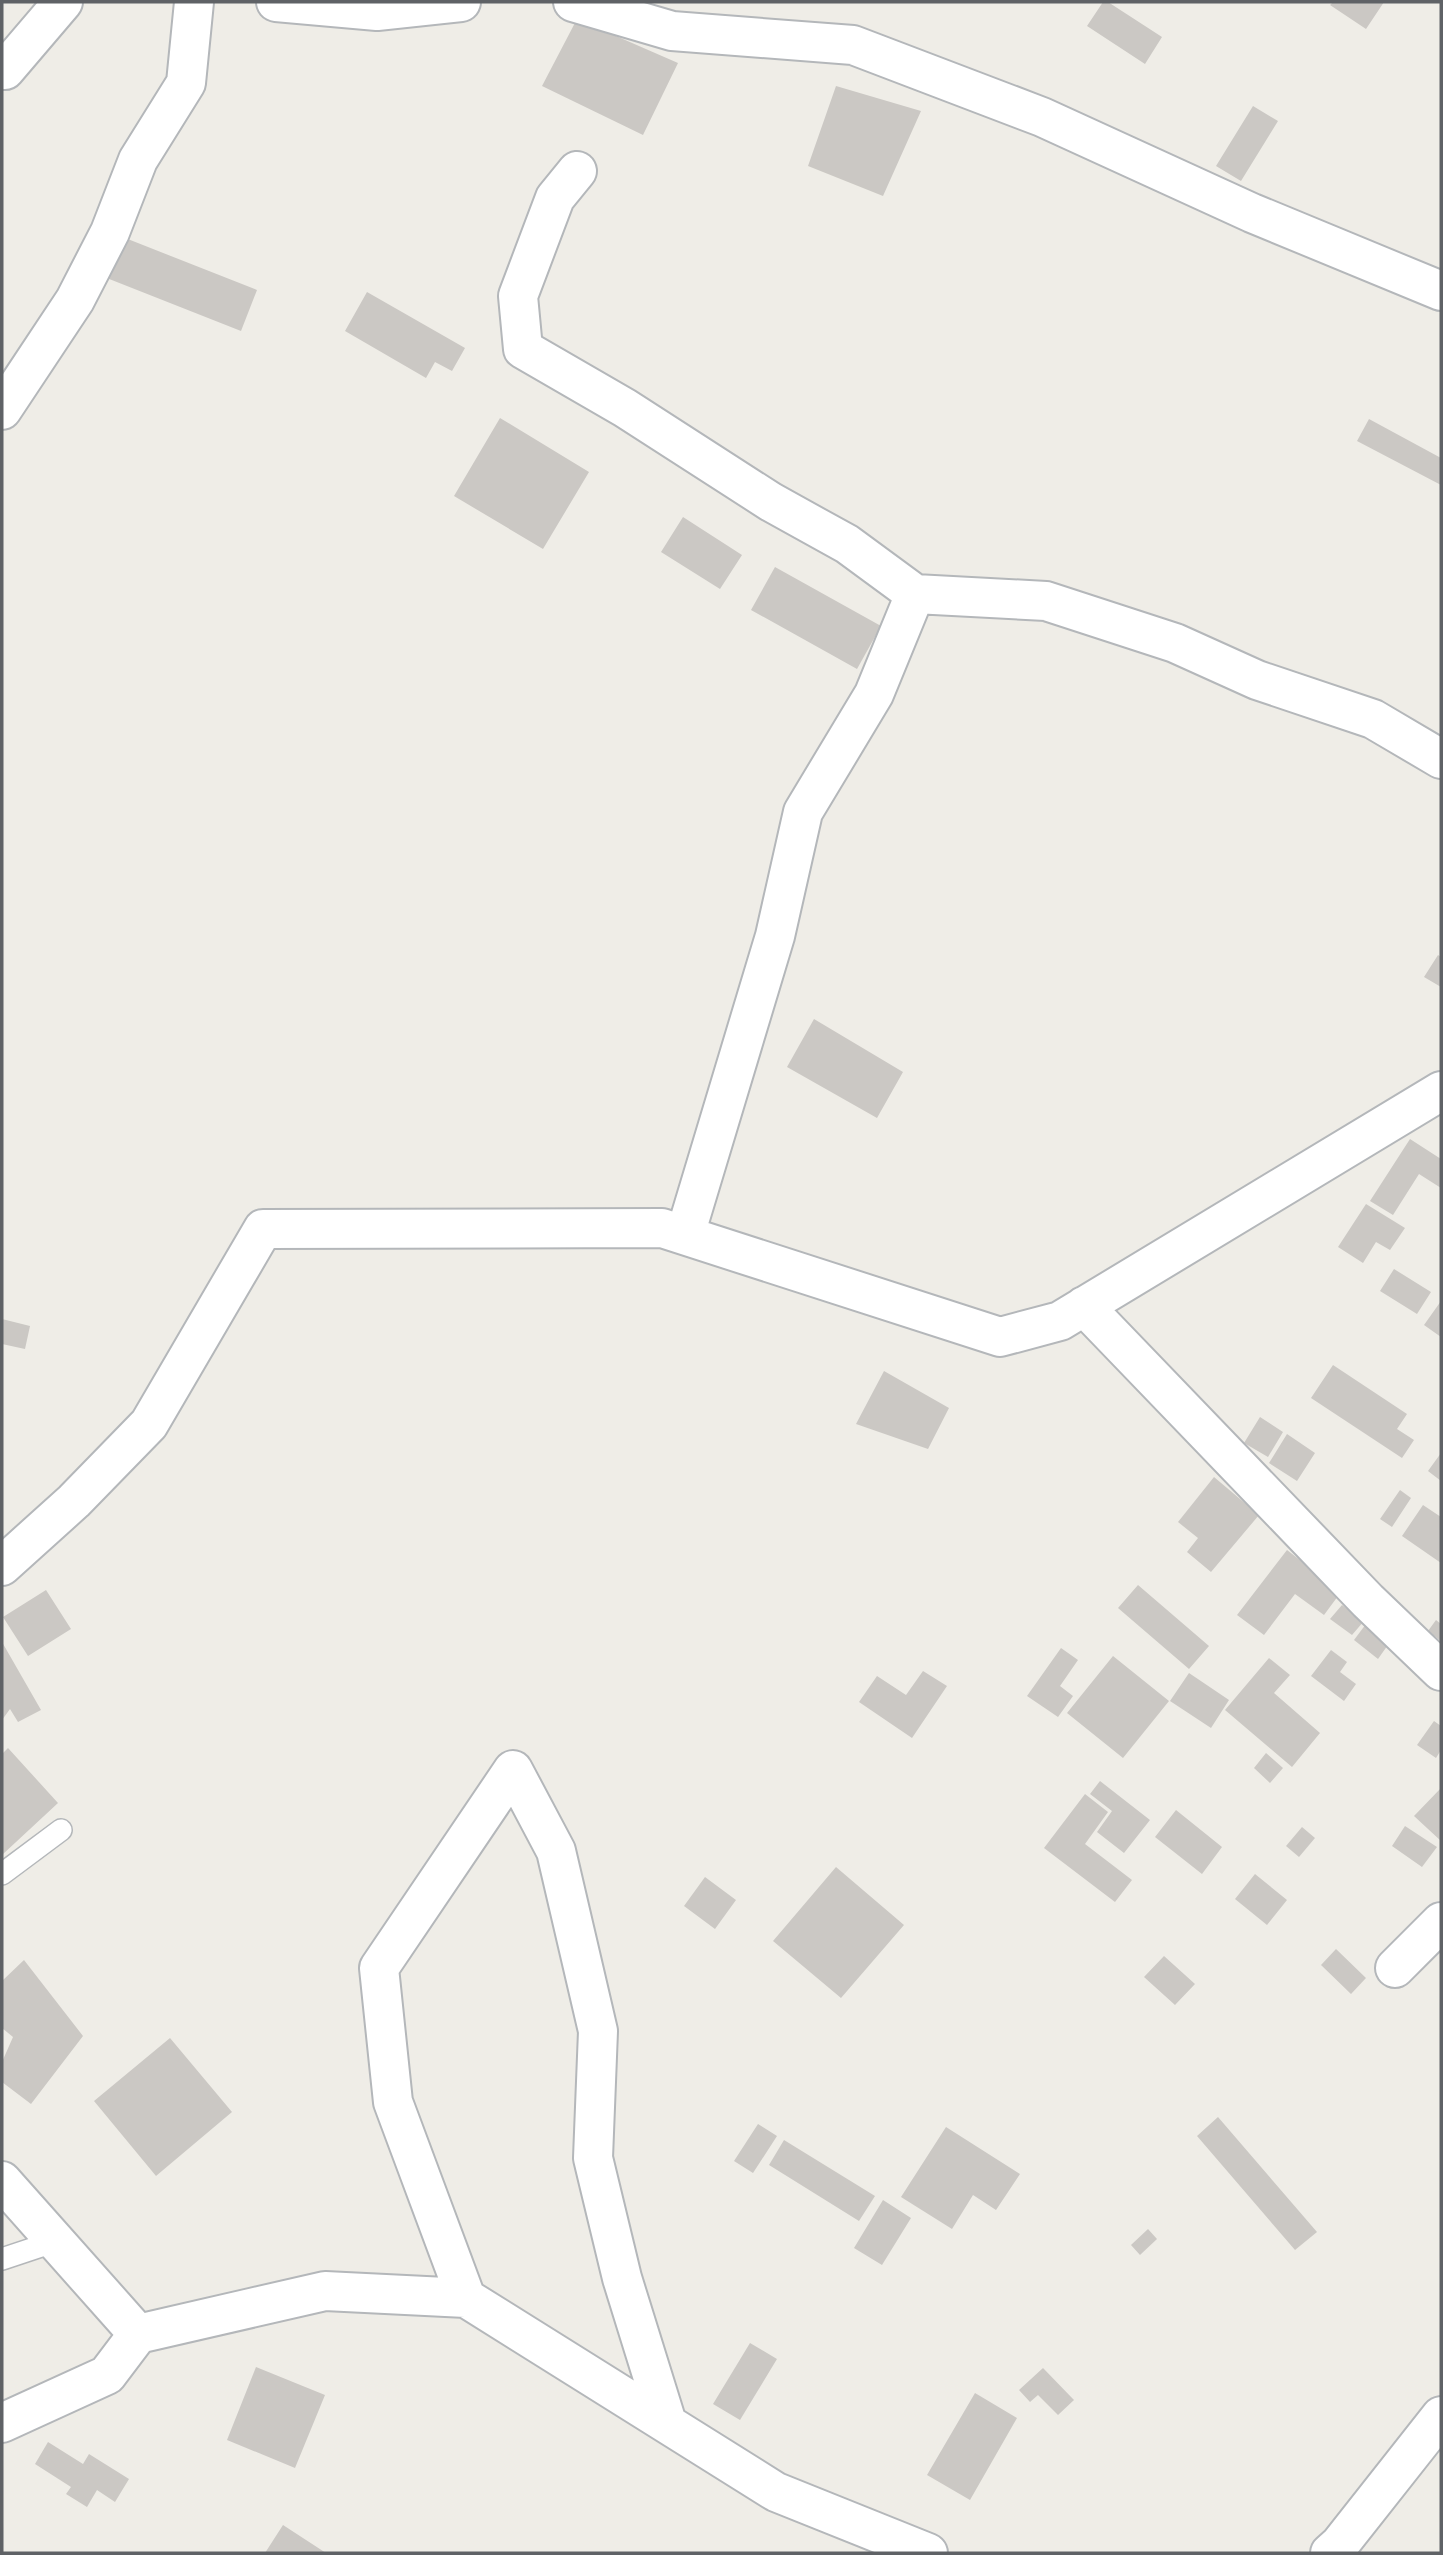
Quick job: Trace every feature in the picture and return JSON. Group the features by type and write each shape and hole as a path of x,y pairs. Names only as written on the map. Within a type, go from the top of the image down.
{"street":[{"path":"2,70 5,70 63,2"},
{"path":"2,410 75,300 110,232 138,160 186,83 194,2"},
{"path":"279,2 377,11 461,2"},
{"path":"573,2 672,32 853,45 1042,117 1252,213 1441,291"},
{"path":"577,172 555,198 518,296 523,349 625,408 771,502 848,544 915,594 1046,601 1175,643 1257,680 1373,719 1441,759"},
{"path":"685,1235 775,936 803,812 874,694 915,594"},
{"path":"2,1566 74,1501 149,1424 263,1229 662,1228 1000,1337 1060,1321 1441,1091"},
{"path":"1084,1306 1368,1601 1441,1671"},
{"path":"466,2298 393,2102 379,1968 513,1770 556,1851 598,2031 593,2158 622,2278 667,2423"},
{"path":"1395,1968 1441,1922"},
{"path":"2,2180 138,2334"},
{"path":"2,2423 107,2375 138,2334 325,2291 466,2298 776,2491 928,2553"},
{"path":"1330,2553 1441,2416"}],"lane":[{"path":"2,1874 61,1830"},
{"path":"2,2259 56,2241"}],"building":[{"path":"1103,2 1108,2 1162,37 1145,64 1087,26"},
{"path":"1333,2 1384,2 1366,29 1330,5"},
{"path":"577,19 678,63 643,135 542,86"},
{"path":"836,86 921,111 883,196 808,166"},
{"path":"1253,106 1278,121 1241,181 1216,166"},
{"path":"110,232 257,290 241,331 94,273"},
{"path":"367,292 465,348 452,371 435,362 426,378 345,331"},
{"path":"500,418 589,472 543,549 454,496"},
{"path":"1369,419 1441,458 1441,485 1357,441"},
{"path":"683,517 742,555 720,589 661,552"},
{"path":"775,567 881,626 857,669 751,610"},
{"path":"1438,955 1441,957 1441,987 1424,977"},
{"path":"814,1019 903,1072 877,1118 787,1067"},
{"path":"1410,1139 1441,1159 1441,1188 1419,1174 1393,1215 1370,1201"},
{"path":"1366,1204 1405,1228 1390,1250 1376,1242 1363,1263 1338,1247"},
{"path":"1394,1269 1431,1292 1417,1314 1380,1291"},
{"path":"1441,1301 1441,1337 1424,1325"},
{"path":"2,1319 30,1326 25,1349 2,1344"},
{"path":"1333,1365 1407,1414 1397,1429 1414,1440 1402,1458 1311,1398"},
{"path":"884,1371 949,1408 928,1449 856,1424"},
{"path":"1260,1417 1283,1432 1268,1457 1244,1443"},
{"path":"1287,1434 1315,1453 1297,1481 1269,1463"},
{"path":"1441,1453 1441,1481 1428,1471"},
{"path":"1214,1477 1259,1515 1211,1572 1187,1552 1198,1538 1178,1522"},
{"path":"1400,1490 1411,1498 1392,1527 1380,1519"},
{"path":"1423,1505 1441,1517 1441,1563 1402,1536"},
{"path":"1287,1550 1341,1592 1324,1615 1295,1594 1264,1635 1237,1615"},
{"path":"1138,1585 1209,1646 1189,1669 1118,1608"},
{"path":"46,1590 71,1629 28,1656 3,1617"},
{"path":"1342,1605 1364,1621 1352,1635 1330,1619"},
{"path":"1436,1620 1441,1624 1441,1641 1428,1631"},
{"path":"1366,1624 1390,1642 1378,1659 1354,1640"},
{"path":"2,1642 41,1710 18,1722 10,1709 2,1720"},
{"path":"1061,1648 1078,1660 1060,1686 1073,1696 1058,1717 1027,1696"},
{"path":"1331,1650 1347,1662 1340,1672 1356,1684 1344,1701 1311,1676"},
{"path":"1113,1656 1169,1701 1123,1758 1067,1713"},
{"path":"1269,1658 1290,1675 1274,1693 1320,1733 1292,1767 1225,1710"},
{"path":"923,1671 947,1686 912,1738 859,1702 877,1676 906,1695"},
{"path":"1189,1673 1229,1700 1211,1728 1170,1701"},
{"path":"1434,1721 1441,1726 1441,1750 1436,1758 1417,1745"},
{"path":"8,1748 58,1803 2,1855 2,1754"},
{"path":"1266,1753 1283,1768 1270,1783 1254,1768"},
{"path":"1100,1781 1150,1820 1124,1853 1097,1832 1112,1811 1090,1794"},
{"path":"1441,1788 1441,1841 1414,1816"},
{"path":"1085,1794 1108,1812 1085,1844 1132,1880 1115,1902 1044,1848"},
{"path":"1176,1810 1222,1847 1202,1874 1155,1837"},
{"path":"1405,1826 1437,1847 1422,1867 1392,1846"},
{"path":"1302,1827 1315,1838 1299,1857 1286,1846"},
{"path":"836,1867 904,1925 841,1998 773,1941"},
{"path":"1255,1874 1287,1900 1267,1925 1235,1899"},
{"path":"705,1877 736,1900 715,1929 684,1906"},
{"path":"1336,1949 1366,1978 1351,1994 1321,1965"},
{"path":"1164,1956 1195,1984 1175,2005 1144,1977"},
{"path":"24,1960 83,2036 31,2104 2,2082 2,2062 13,2037 2,2028 2,1981"},
{"path":"170,2038 232,2112 156,2176 94,2101"},
{"path":"1218,2117 1317,2232 1295,2250 1197,2136"},
{"path":"758,2124 777,2136 753,2173 734,2161"},
{"path":"946,2127 1020,2174 996,2210 973,2195 952,2229 901,2197"},
{"path":"784,2140 875,2196 859,2221 769,2165"},
{"path":"883,2200 911,2218 882,2265 854,2248"},
{"path":"1148,2229 1157,2239 1140,2255 1131,2245"},
{"path":"750,2343 777,2359 740,2420 713,2404"},
{"path":"256,2367 325,2395 295,2468 227,2440"},
{"path":"1043,2368 1074,2400 1058,2415 1038,2395 1030,2402 1019,2390"},
{"path":"975,2393 1017,2418 970,2500 927,2475"},
{"path":"48,2442 83,2464 89,2454 129,2479 115,2502 97,2490 87,2507 66,2494 71,2487 35,2464"},
{"path":"283,2525 326,2553 265,2553"}]}
